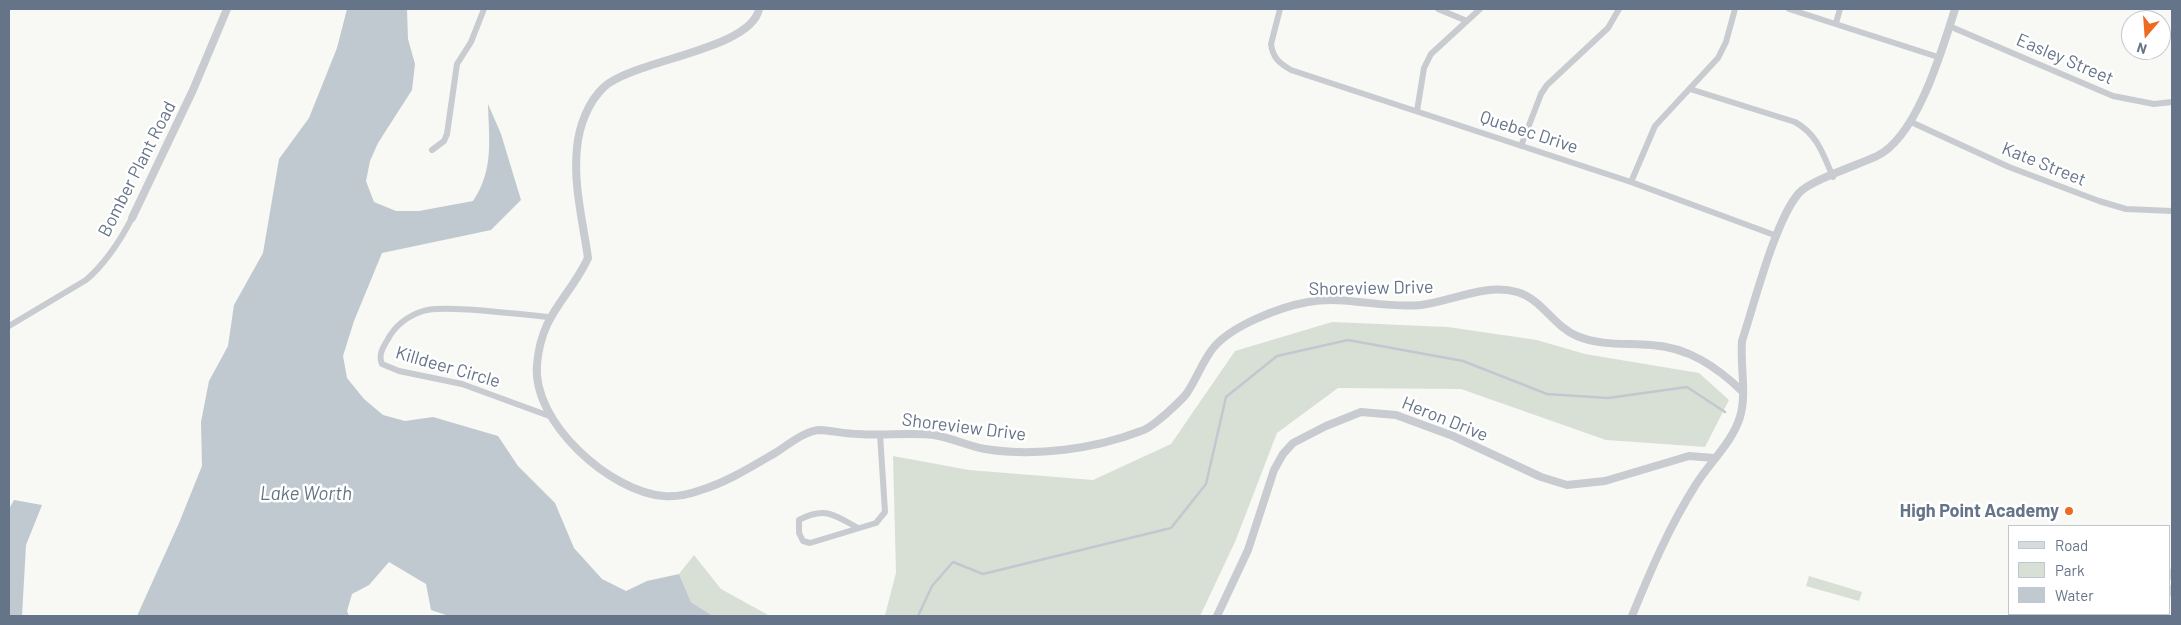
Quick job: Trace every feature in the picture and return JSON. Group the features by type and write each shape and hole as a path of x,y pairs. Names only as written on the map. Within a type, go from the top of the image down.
{"street":[{"name":"Bomber Plant Road","path":"9,326 86,280 96,271 120,239 132,218 193,90 227,9"},
{"path":"432,150 444,141 447,134 457,64 471,42 484,9"},
{"name":"Shoreview Drive","path":"759,9 756,20 742,30 687,54 621,77 605,86 591,104 584,120 577,147 576,163 588,258 549,318 541,341 536,368 541,394 552,417 572,445 604,472 640,490 664,496 698,492 719,484 810,432 817,430 936,435 984,448 1008,451 1058,450 1104,442 1149,428 1181,400 1213,349 1224,338 1246,324 1279,310 1308,302 1330,300 1417,305 1443,302 1493,289 1517,292 1538,303 1561,326 1577,336 1611,344 1673,347 1722,372 1743,392"},
{"name":"Quebec Drive","path":"1280,9 1270,44 1279,62 1291,70 1631,182 1777,236"},
{"path":"1438,9 1467,21"},
{"path":"1416,111 1424,68 1431,54 1480,9"},
{"path":"1521,146 1541,94 1547,85 1608,28 1619,9"},
{"path":"1631,182 1655,126 1718,58 1726,42 1735,9"},
{"path":"1789,9 1938,57"},
{"path":"1836,23 1840,9"},
{"path":"1632,616 1657,557 1694,487 1726,444 1740,419 1743,392 1742,341 1777,236 1800,193 1813,183 1880,155 1898,140 1911,122 1938,57 1954,9"},
{"name":"Easley Street","path":"1949,26 2112,96 2154,104 2172,102"},
{"path":"1690,89 1794,122 1807,129 1816,138 1832,176"},
{"name":"Kate Street","path":"1911,122 2010,167 2099,202 2126,209 2172,211"},
{"name":"Killdeer Circle","path":"549,318 454,310 424,310 397,326 382,350 380,359 382,364 399,371 462,384 552,417"},
{"name":"Heron Drive","path":"1217,616 1248,550 1274,470 1283,454 1293,443 1326,426 1361,412 1396,415 1453,436 1541,477 1567,485 1605,481 1689,456 1714,458"},
{"path":"858,528 823,512 813,512 799,520 799,533 803,541 810,543 876,523 885,512 880,434"}],"green space":[{"path":"1332,322 1448,327 1537,340 1585,354 1699,373 1729,400 1705,447 1606,440 1461,389 1338,388 1277,433 1235,542 1200,616 883,616 885,615 896,573 893,456 969,470 1093,480 1171,444 1235,351"},
{"path":"694,555 721,589 770,616 713,616 691,602 679,574"},
{"path":"1809,576 1862,592 1859,601 1806,586"}],"water":[{"name":"Lake Worth","path":"347,9 407,9 408,39 415,64 412,90 378,143 370,161 366,181 374,202 396,211 419,211 473,201 484,178 489,154 488,104 501,134 521,200 491,230 382,253 354,321 343,356 347,378 364,399 383,415 405,421 433,417 498,436 518,466 555,503 574,548 602,579 626,591 647,581 679,574 691,602 713,616 449,616 431,610 426,584 389,562 369,585 352,594 347,611 349,616 137,616 179,523 202,466 201,422 209,381 228,346 234,305 263,253 279,159 309,118 337,48"},
{"path":"14,500 42,505 26,545 22,616 9,616 9,509"}],"waterway":[{"path":"918,616 932,586 953,562 983,574 1171,528 1206,484 1226,397 1277,356 1348,340 1463,361 1547,394 1608,398 1687,387 1725,412"}],"place":[{"name":"High Point Academy","path":"2069,511"}]}
